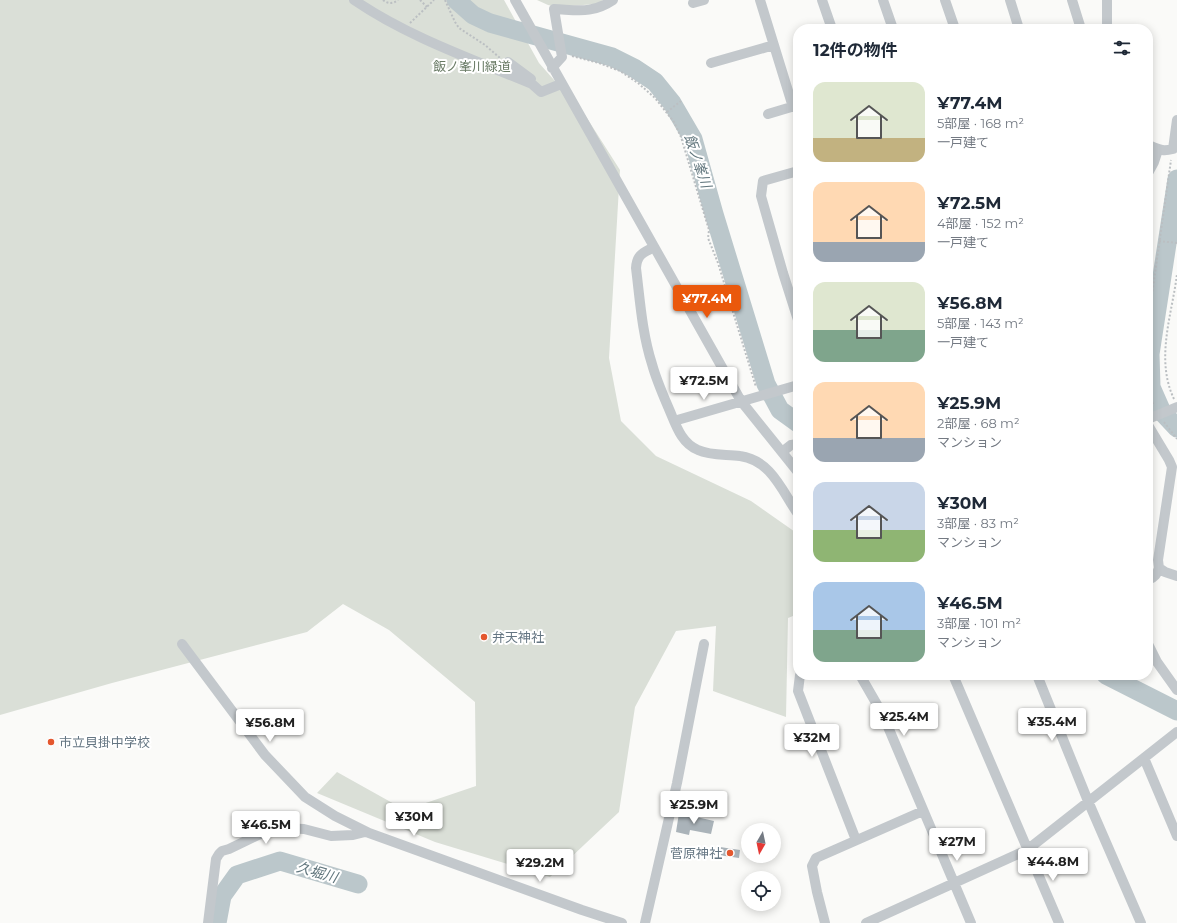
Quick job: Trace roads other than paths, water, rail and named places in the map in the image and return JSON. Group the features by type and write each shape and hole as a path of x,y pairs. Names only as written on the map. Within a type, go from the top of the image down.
{"street":[{"path":"354,0 367,9 404,29 532,84 541,92 561,84"},
{"path":"515,0 741,401 793,466"},
{"path":"552,68 562,57 554,9 585,11 600,8 613,0"},
{"path":"693,3 704,0"},
{"path":"760,0 793,98"},
{"path":"822,0 830,24"},
{"path":"883,0 891,24"},
{"path":"945,0 953,24"},
{"path":"1010,0 1017,24"},
{"path":"1072,0 1079,24"},
{"path":"1107,0 1107,24"},
{"path":"711,63 774,45"},
{"path":"508,62 533,81 532,84"},
{"path":"768,114 793,107"},
{"path":"1153,148 1165,151 1173,149 1177,120"},
{"path":"1153,164 1158,150"},
{"path":"793,172 763,181 761,196 793,304"},
{"path":"654,247 641,255 637,260 636,268 643,322 652,364 679,433 688,444 698,450 755,459 773,475 793,506"},
{"path":"674,421 793,386"},
{"path":"1153,416 1176,403"},
{"path":"1153,433 1172,467 1158,560 1160,568 1165,572 1177,576"},
{"path":"782,452 793,445"},
{"path":"1153,578 1160,568"},
{"path":"182,644 265,755 305,797 335,816 369,832 582,910 622,923"},
{"path":"645,923 677,783 704,644"},
{"path":"1153,654 1177,690"},
{"path":"799,680 798,691 856,840"},
{"path":"863,680 883,714 971,923"},
{"path":"955,680 1059,923"},
{"path":"1039,680 1088,801 1141,923"},
{"path":"866,923 955,884 1027,850 1177,732"},
{"path":"1144,758 1177,836"},
{"path":"825,923 812,866 816,858 923,811"},
{"path":"208,923 216,858 222,850 229,849 258,835 280,828 304,830 332,836 353,835 369,832"}],"waterway":[{"name":"飯ノ峯川","path":"456,0 473,15 490,23 612,57 634,68 655,82 672,103 693,139 714,214 766,384 780,410 793,419"},
{"path":"1153,335 1177,179"},
{"path":"1153,392 1162,412 1177,428"},
{"name":"飯ノ峯川","path":"1116,680 1177,711"},
{"name":"久堀川","path":"217,923 222,896 237,875 280,861 358,884"}],"place":[{"name":"弁天神社","path":"484,637"},
{"name":"市立貝掛中学校","path":"51,742"},
{"name":"菅原神社","path":"730,853"}],"park label":[{"name":"飯ノ峯川緑道","path":"472,66"}]}
